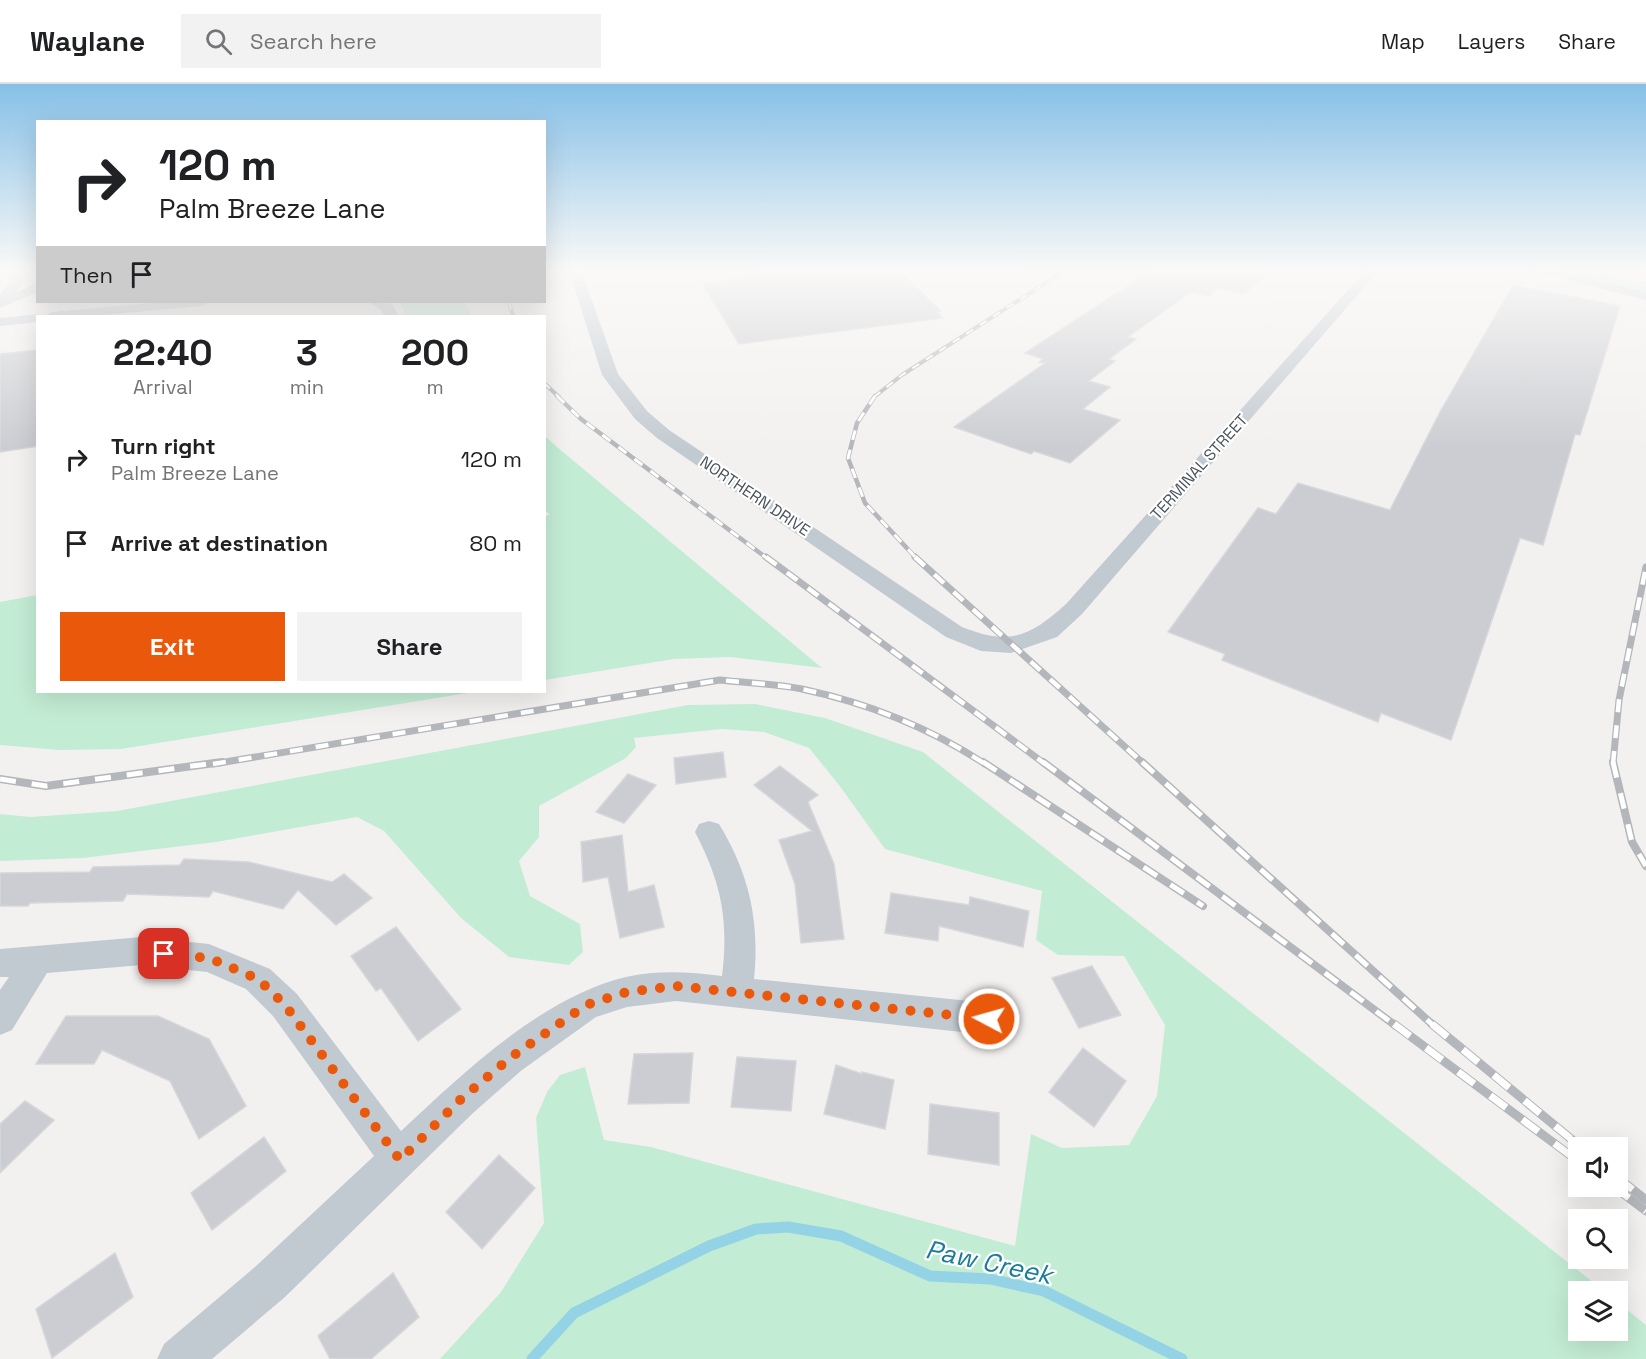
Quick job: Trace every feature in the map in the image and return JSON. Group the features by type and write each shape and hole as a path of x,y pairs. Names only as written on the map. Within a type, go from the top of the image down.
{"street":[{"name":"NORTHERN DRIVE","path":"594,330 606,365 623,395 663,434 954,632 981,643 1011,645"},
{"name":"TERMINAL STREET","path":"1011,645 1049,632 1074,609 1321,330"},
{"path":"709,832 724,855 736,885 742,946 736,993"},
{"path":"0,963 37,962 142,951 209,958 258,979 285,1005 400,1160"},
{"path":"0,1019 37,962"},
{"path":"179,1359 270,1282 400,1160 460,1100 510,1058 586,1005 627,992 676,986 989,1019"}],"green space":[{"path":"546,437 822,668 730,657 674,659 546,680 546,516 550,515 546,511"},
{"path":"36,595 36,693 468,693 121,749 59,750 0,745 0,602"},
{"path":"755,704 825,718 923,752 1568,1263 1568,1269 1576,1269 1591,1281 1568,1281 1568,1341 1628,1341 1628,1311 1646,1325 1646,1359 440,1359 501,1292 544,1223 536,1118 547,1092 560,1075 585,1067 604,1140 651,1147 1015,1246 1031,1134 1062,1148 1129,1145 1157,1096 1165,1025 1124,956 1058,955 1036,940 1042,891 885,849 809,748 764,732 722,729 634,738 636,747 626,758 539,806 539,837 519,861 530,896 580,924 583,952 569,965 509,957 461,918 384,831 357,817 216,842 83,858 0,861 0,814 30,817 117,811 688,705"}],"building":[{"path":"730,330 853,330 739,344"},
{"path":"1061,330 1138,330 1128,337 1136,339 1109,359 1115,361 1089,381 1110,387 1083,409 1120,420 1070,463 1034,451 1031,454 954,427 1045,363 1039,362 1043,359 1025,353"},
{"path":"1487,330 1613,330 1580,435 1575,434 1543,545 1520,538 1451,740 1381,713 1378,722 1222,660 1225,654 1168,632 1258,508 1276,514 1298,483 1390,510 1440,412"},
{"path":"36,350 36,446 0,452 0,354"},
{"path":"723,752 726,777 676,784 674,758"},
{"path":"780,766 818,795 808,802 834,864 844,939 801,943 795,884 779,840 812,831 754,785"},
{"path":"628,774 656,785 624,823 596,812"},
{"path":"622,835 628,892 654,885 664,927 620,938 608,877 583,882 581,842"},
{"path":"184,859 249,862 332,882 344,874 372,898 336,925 298,890 283,909 213,891 209,897 127,894 123,901 0,906 0,873 90,872 93,867 180,865"},
{"path":"891,893 969,905 970,897 1029,911 1023,947 939,926 938,941 885,933"},
{"path":"396,927 461,1009 418,1041 381,988 376,991 351,956"},
{"path":"1092,966 1121,1015 1079,1028 1052,978"},
{"path":"66,1016 158,1016 209,1039 246,1106 199,1139 170,1081 102,1050 94,1064 36,1064"},
{"path":"1083,1048 1126,1081 1094,1127 1049,1092"},
{"path":"693,1053 689,1103 628,1104 634,1054"},
{"path":"737,1057 796,1061 791,1111 731,1107"},
{"path":"836,1065 862,1074 862,1072 894,1080 885,1129 824,1114"},
{"path":"25,1101 54,1120 0,1173 0,1124"},
{"path":"930,1104 999,1113 999,1165 928,1154"},
{"path":"264,1137 286,1171 212,1230 191,1193"},
{"path":"499,1155 535,1188 482,1249 446,1212"},
{"path":"115,1253 133,1297 52,1358 36,1309"},
{"path":"393,1273 419,1317 371,1359 330,1359 318,1336"}],"waterway":[{"name":"Paw Creek","path":"532,1359 574,1313 709,1246 756,1229 788,1227 841,1236 930,1276 990,1279 1044,1291 1182,1359"}],"railway":[{"path":"875,396 902,375 973,330"},
{"path":"546,385 559,397"},
{"path":"557,396 581,419 768,559"},
{"path":"875,396 857,423 848,458 865,503 916,558"},
{"path":"766,557 1045,764"},
{"path":"916,558 1144,764"},
{"path":"1613,763 1619,700 1646,567"},
{"path":"213,764 720,680 792,687 874,709 920,728 985,764"},
{"path":"0,779 46,786 222,762"},
{"path":"983,762 1203,906"},
{"path":"1043,762 1396,1026"},
{"path":"1142,762 1434,1026"},
{"path":"1613,763 1632,842 1646,866"},
{"path":"1394,1024 1568,1154"},
{"path":"1432,1024 1569,1137"},
{"path":"1628,1186 1646,1200"},
{"path":"1628,1197 1646,1211"}],"route":[{"path":"164,954 209,958 258,979 285,1005 400,1160 460,1100 545,1031 586,1005 627,992 676,986 989,1019"}]}
